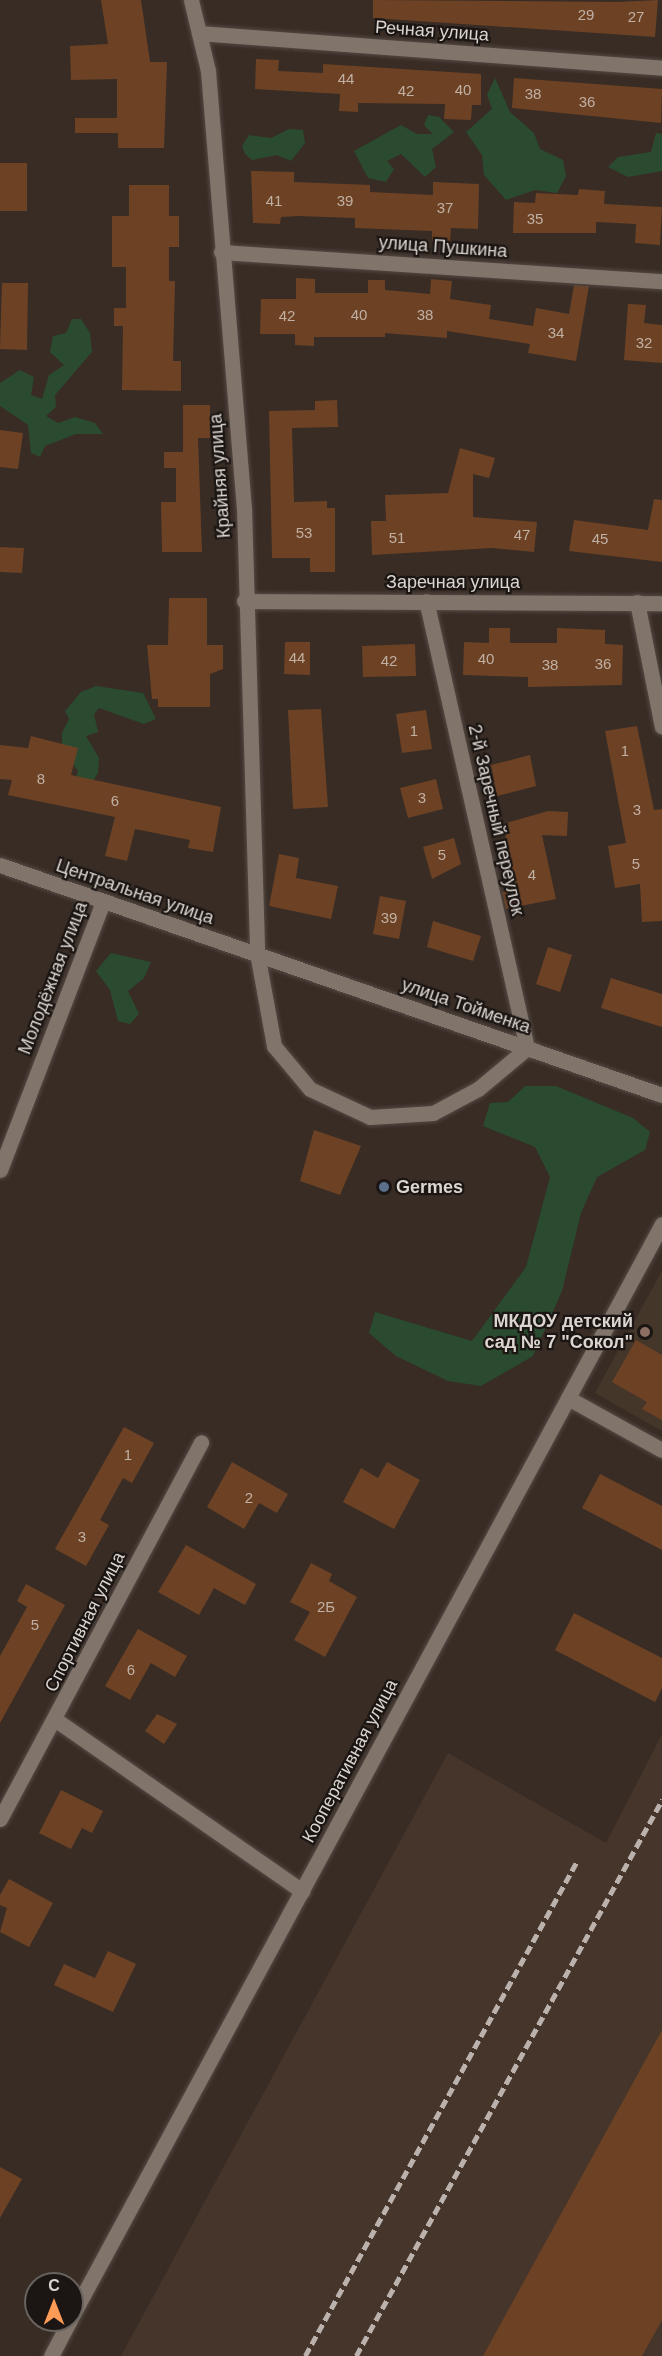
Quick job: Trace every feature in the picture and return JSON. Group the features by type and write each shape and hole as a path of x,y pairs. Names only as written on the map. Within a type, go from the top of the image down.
{"street":[{"name":"Крайняя улица","path":"191,0 207,71 244,508 244,601 257,953 274,1046 310,1089 370,1117 432,1113 478,1089 527,1048"},
{"name":"Речная улица","path":"199,33 662,69"},
{"name":"улица Пушкина","path":"221,252 662,282"},
{"name":"Заречная улица","path":"244,601 662,603"},
{"name":"2-й Заречный переулок","path":"426,601 527,1048"},
{"path":"637,602 662,727"},
{"name":"Центральная улица","path":"0,865 257,953"},
{"name":"Молодёжная улица","path":"0,1170 103,901"},
{"name":"улица Тойменка","path":"257,953 662,1095"},
{"name":"Кооперативная улица","path":"84,2294 662,1224"},
{"path":"568,1398 662,1450"},
{"name":"Спортивная улица","path":"0,1819 57,1720 201,1442"},
{"path":"57,1720 302,1891"},
{"name":"Кооперативная улица","path":"51,2356 64,2332"}],"shaded area":[{"name":"МКДОУ детский сад № 7 \"Сокол\"","path":"662,1271 662,1431 595,1393"},
{"path":"662,1734 662,2356 121,2356 448,1753 606,1843"}],"green space":[{"path":"495,78 510,112 534,133 540,149 563,160 566,176 557,193 535,190 506,200 484,175 482,155 466,132 492,109 487,95"},
{"path":"428,115 439,117 454,132 432,149 436,167 425,177 401,154 387,161 394,169 386,182 368,178 354,151 401,125 417,134 433,134 424,125"},
{"path":"289,129 303,130 305,143 291,161 277,155 252,160 245,154 242,146 249,135 271,138"},
{"path":"656,133 662,134 662,171 628,177 608,167 618,157 651,152"},
{"path":"72,319 81,319 90,333 92,352 55,395 56,407 46,416 58,423 75,417 95,423 103,434 76,434 45,446 40,457 31,453 28,425 0,406 0,383 20,370 34,377 31,395 42,399 49,375 64,365 50,352 53,336 66,333"},
{"path":"96,686 143,693 156,719 144,724 99,708 94,714 98,732 86,736 99,758 98,773 86,792 73,785 78,771 62,748 62,733 69,719 65,711 81,692"},
{"path":"111,953 151,962 144,978 128,991 139,1014 130,1024 118,1021 110,990 96,971"},
{"path":"525,1086 556,1086 633,1118 650,1132 645,1150 597,1177 581,1213 562,1291 533,1356 481,1386 448,1381 396,1356 369,1333 375,1312 472,1341 526,1267 550,1177 535,1147 483,1126 490,1103 508,1102"}],"building":[{"path":"101,0 141,0 150,62 167,62 164,148 118,148 118,133 75,133 75,118 117,118 117,79 71,80 70,46 108,44"},
{"path":"373,0 618,2 658,0 655,37 373,18"},
{"path":"256,59 279,60 278,71 323,73 323,64 481,74 481,105 472,105 471,120 444,119 445,104 358,103 358,112 339,111 340,94 255,89"},
{"path":"514,78 662,89 661,123 512,108"},
{"path":"0,163 27,163 27,211 0,211"},
{"path":"251,171 294,172 294,182 370,185 370,192 433,195 433,182 479,184 478,229 451,228 450,242 432,241 432,231 355,228 355,218 298,216 281,217 280,224 253,223"},
{"path":"129,185 169,185 169,216 179,216 179,247 169,247 169,281 175,281 173,361 181,361 181,391 122,390 123,326 114,326 114,308 126,308 126,267 112,267 112,216 129,216"},
{"path":"579,189 605,191 604,204 662,207 660,245 635,243 636,224 596,222 596,233 513,233 514,202 535,203 536,193 578,195"},
{"path":"296,278 315,279 315,293 368,293 368,280 385,280 385,290 430,294 431,279 452,281 450,299 491,305 489,319 533,326 536,308 569,314 574,285 589,286 576,361 528,353 530,344 447,331 447,338 385,333 385,337 314,337 314,346 295,345 295,334 260,334 261,299 296,299"},
{"path":"2,283 28,283 27,350 0,349"},
{"path":"628,304 646,305 644,323 662,325 662,363 624,360"},
{"path":"337,400 338,427 292,428 294,502 327,501 327,508 335,508 335,572 310,572 310,558 272,558 269,411 315,410 315,401"},
{"path":"183,405 210,405 210,438 198,438 202,552 162,552 161,502 176,502 176,468 164,468 164,452 183,452"},
{"path":"0,430 23,433 18,469 0,467"},
{"path":"460,448 495,458 489,478 473,474 473,517 537,522 534,552 492,548 372,555 371,521 386,521 385,495 448,493"},
{"path":"654,499 662,500 662,562 569,551 574,520 648,530"},
{"path":"0,547 24,548 22,573 0,572"},
{"path":"169,598 207,598 207,645 223,645 223,669 210,674 210,707 158,707 158,699 152,699 147,645 168,645"},
{"path":"489,628 510,628 510,643 557,643 557,628 605,630 605,644 623,645 622,685 528,687 528,677 463,675 464,642 489,643"},
{"path":"285,642 310,642 310,675 284,674"},
{"path":"415,644 416,676 363,677 362,646"},
{"path":"321,709 328,807 293,809 288,710"},
{"path":"426,710 432,749 402,753 396,714"},
{"path":"637,726 654,810 662,809 662,921 642,922 640,884 615,888 608,846 626,843 605,731"},
{"path":"31,736 78,748 71,775 221,807 213,852 188,848 190,840 135,829 127,861 105,856 115,817 8,795 12,780 0,779 0,745 28,748"},
{"path":"530,755 536,786 497,796 491,765"},
{"path":"436,779 443,809 408,818 400,788"},
{"path":"548,811 568,812 567,836 542,835 556,899 506,909 502,892 516,889 503,824"},
{"path":"454,838 461,864 432,879 423,847"},
{"path":"279,854 299,858 296,878 338,886 331,919 269,906"},
{"path":"380,896 406,901 399,939 373,934"},
{"path":"433,921 481,936 473,961 427,947"},
{"path":"548,947 572,955 560,992 536,984"},
{"path":"611,978 662,994 662,1027 601,1008"},
{"path":"314,1130 361,1146 340,1195 300,1181"},
{"path":"636,1340 662,1355 662,1420 642,1409 647,1402 612,1382"},
{"path":"124,1427 154,1443 132,1483 123,1478 100,1520 109,1525 86,1566 55,1549"},
{"path":"232,1462 288,1494 277,1513 259,1503 244,1529 207,1507"},
{"path":"387,1462 420,1480 394,1529 343,1502 361,1468 378,1478"},
{"path":"600,1474 662,1506 662,1550 582,1508"},
{"path":"186,1545 256,1584 245,1605 214,1588 199,1615 158,1592"},
{"path":"311,1563 332,1574 329,1581 357,1597 325,1657 294,1640 310,1612 290,1602"},
{"path":"26,1584 65,1605 0,1723 0,1656 27,1607 17,1601"},
{"path":"574,1613 662,1658 662,1688 655,1702 555,1650"},
{"path":"138,1629 187,1656 175,1677 151,1663 130,1700 105,1686"},
{"path":"157,1714 177,1724 164,1744 145,1731"},
{"path":"61,1790 103,1811 92,1833 82,1828 71,1849 39,1833"},
{"path":"9,1879 53,1903 29,1947 0,1932 7,1908 0,1905 0,1895"},
{"path":"108,1951 136,1964 113,2012 54,1985 64,1964 95,1978"},
{"path":"662,2030 662,2320 642,2356 483,2356"},
{"path":"0,2167 22,2179 0,2218"}],"railway":[{"path":"356,2356 662,1800"},
{"path":"305,2356 576,1863"}],"place":[{"name":"Germes","path":"384,1187"},
{"name":"МКДОУ детский сад № 7 \"Сокол\"","path":"645,1332"}]}
